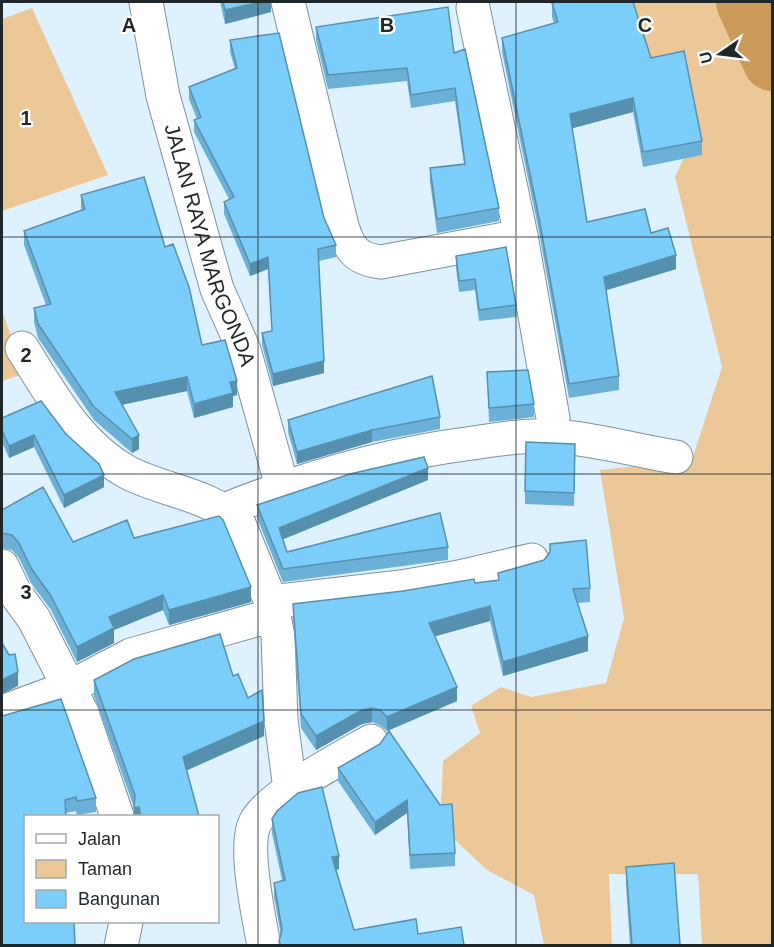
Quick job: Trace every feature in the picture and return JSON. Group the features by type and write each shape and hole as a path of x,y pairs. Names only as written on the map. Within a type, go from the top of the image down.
{"street":[{"name":"JALAN RAYA MARGONDA","path":"146,2 163,96 217,289 244,350 282,486"},
{"path":"288,2 342,226 353,253 360,258 381,262 521,236"},
{"path":"473,8 521,236 553,418 552,436"},
{"path":"22,348 83,440 129,473 232,516 247,538 272,608 278,636 281,720 290,789"},
{"path":"222,511 282,486 413,450 507,438 552,436 676,457"},
{"path":"2,712 70,687 131,656 272,608 459,577 532,560"},
{"path":"2,566 70,687 91,735 117,815"},
{"path":"264,945 250,844 255,822 290,789 371,741"},
{"path":"121,945 126,923"}],"green space":[{"path":"608,2 772,2 772,945 702,945 698,874 609,874 612,945 544,945 534,895 487,870 440,826 443,761 480,733 471,706 501,687 531,697 606,683 624,618 600,470 692,460 722,367 675,177 690,145"},
{"path":"32,8 108,175 2,211 2,19"},
{"path":"2,310 24,374 2,381"}],"building":[{"path":"223,2 260,2 225,10"},
{"path":"633,2 651,58 684,51 702,141 643,152 633,98 570,114 587,222 645,209 651,233 668,228 676,255 604,277 619,376 569,384 539,218 502,38 558,22 552,3"},
{"path":"448,7 454,53 465,49 499,208 437,219 430,168 465,164 455,88 411,95 407,68 328,75 316,27"},
{"path":"279,33 324,218 336,245 318,249 324,361 273,374 262,333 272,331 268,257 250,264 224,202 234,197 194,120 201,117 189,87 237,68 230,40"},
{"path":"144,177 165,247 173,244 189,287 202,345 225,340 237,381 230,382 233,393 194,404 187,377 115,392 139,435 132,439 94,407 38,324 34,308 51,304 24,231 85,209 81,195"},
{"path":"506,247 516,305 479,310 475,279 459,281 456,256"},
{"path":"528,370 534,404 489,408 487,372"},
{"path":"432,376 440,417 372,430 297,452 288,420"},
{"path":"41,401 66,434 99,464 104,475 64,495 34,435 9,446 2,430 2,418"},
{"path":"526,442 575,444 574,493 525,491"},
{"path":"424,457 428,468 279,528 287,552 440,513 448,547 283,569 257,505 350,474"},
{"path":"43,487 73,542 127,520 134,538 219,516 223,520 251,587 169,610 163,595 109,617 114,628 77,647 51,596 31,568 19,543 12,535 2,533 2,510"},
{"path":"586,540 590,588 573,589 588,636 503,662 490,606 429,623 457,687 387,717 380,710 372,708 362,710 316,736 301,714 293,604 403,591 474,579 475,583 499,580 498,573 544,560 550,552 550,544"},
{"path":"220,634 233,676 238,674 248,698 262,690 264,721 183,757 199,815 141,815 139,807 134,808 135,795 94,680 134,659"},
{"path":"2,643 9,655 15,654 18,672 2,680"},
{"path":"61,699 96,798 77,801 76,797 65,800 66,815 24,815 24,923 74,923 75,945 2,945 2,716"},
{"path":"389,731 440,805 452,804 455,853 410,855 407,800 375,822 338,768 380,744"},
{"path":"322,787 339,856 332,857 354,930 416,919 418,934 461,927 464,945 281,945 279,942 282,929 274,883 285,880 272,819 277,811 298,793"},
{"path":"674,863 680,945 632,945 626,867"}],"waterway":[{"path":"745,2 772,62"}]}
